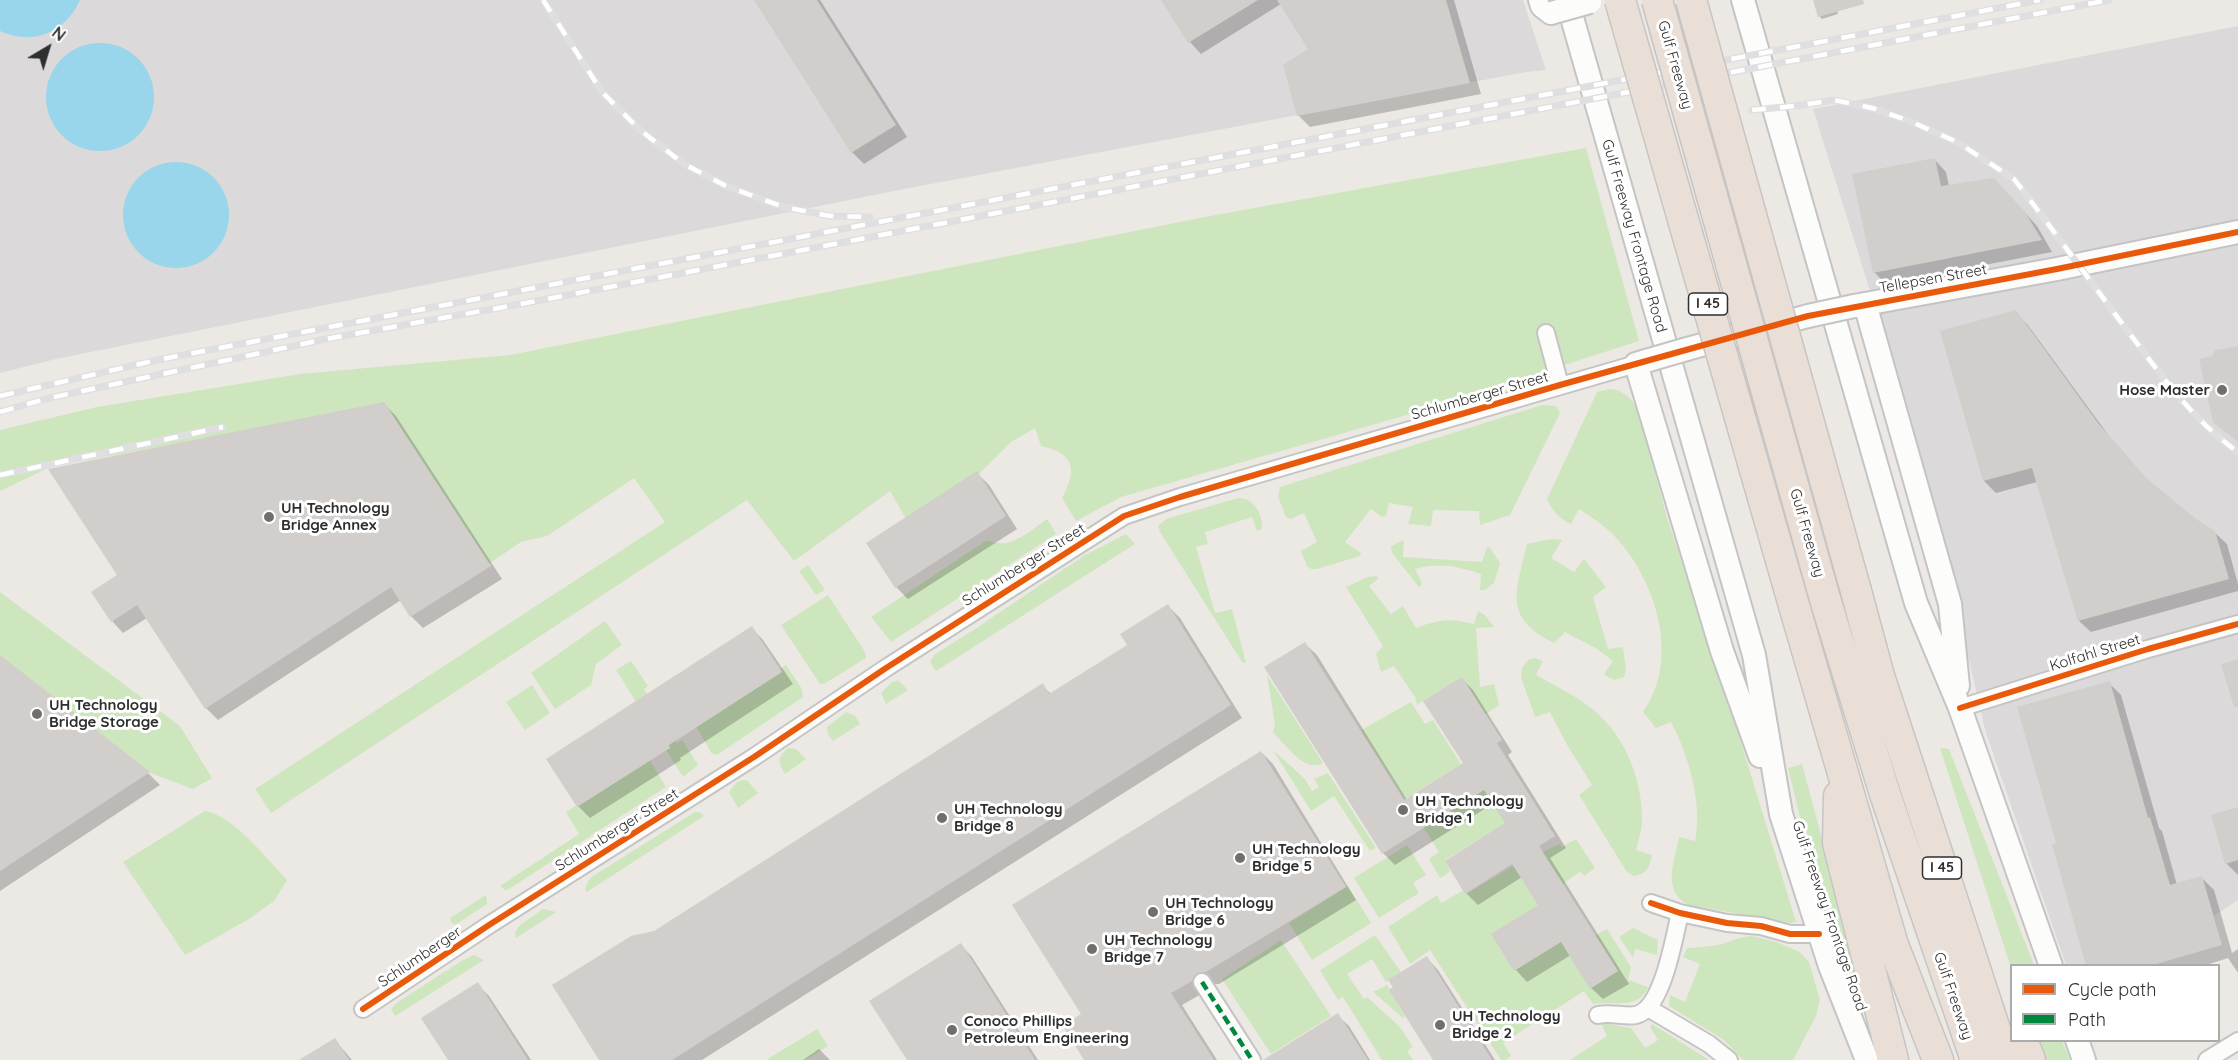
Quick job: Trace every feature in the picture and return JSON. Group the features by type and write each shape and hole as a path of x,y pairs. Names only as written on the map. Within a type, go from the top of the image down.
{"highway":[{"name":"I 45","path":"1620,0 1893,945 1938,1060"},
{"name":"Gulf Freeway","path":"1657,0 1825,599 1884,794 1976,1060"},
{"name":"Gulf Freeway","path":"1691,0 1879,676 2005,1060"},
{"path":"1879,676 2010,1008"},
{"path":"1840,766 1838,843 1893,1060"},
{"path":"2022,1042 2030,1060"}],"main road":[{"path":"1743,0 1916,603 1960,708 2050,964"},
{"path":"1553,4 1594,1"},
{"name":"Gulf Freeway Frontage Road","path":"1553,4 1754,655 1781,814 1819,933 1868,1060"},
{"name":"Tellepsen Street","path":"1642,362 1808,316 2238,232"},
{"path":"1859,305 1950,604 1960,708"},
{"path":"1642,362 1722,651 1781,814"},
{"path":"2077,1042 2084,1060"}],"street":[{"path":"1546,333 1560,385"},
{"name":"Schlumberger Street","path":"489,924 754,758 886,668 1124,516 1180,497 1642,362"},
{"name":"Kolfahl Street","path":"1960,708 2148,649 2238,624"},
{"path":"1651,903 1680,913 1727,923 1761,926 1790,934 1819,933"},
{"path":"1598,1015 1608,1013 1636,1015 1648,1008 1663,978 1680,913"},
{"name":"Schlumberger","path":"363,1009 489,924"},
{"path":"1202,982 1252,1060"},
{"path":"1648,1008 1709,1044 1729,1060"},
{"path":"2207,1060 2238,1041"}],"shaded area":[{"path":"0,0 1523,0 1546,70 899,190 56,359 0,373"},
{"path":"2238,26 2238,900 2214,916 2222,945 2153,964 2066,964 1985,730 1965,642 1951,562 1886,342 1813,109"}],"green space":[{"path":"1586,148 1639,341 1424,410 1121,497 1076,521 1062,498 1070,479 1070,464 1060,453 1041,446 1035,428 1011,442 978,475 906,519 890,491 794,561 747,500 271,813 255,789 665,522 634,478 547,536 521,542 487,565 383,405 50,467 0,491 0,430 97,407 300,374 510,355 1210,216"},
{"path":"1610,389 1621,392 1629,398 1640,416 1667,518 1719,671 1796,922 1688,905 1680,899 1672,883 1679,837 1695,841 1697,811 1688,764 1671,722 1656,728 1643,712 1654,692 1660,670 1662,647 1653,601 1632,559 1610,532 1579,509 1571,524 1563,520 1556,514 1547,499 1597,392"},
{"path":"1542,405 1556,406 1560,413 1510,515 1480,525 1479,511 1433,510 1431,526 1408,524 1413,507 1389,503 1386,516 1382,517 1371,509 1345,542 1361,553 1360,556 1317,569 1307,566 1301,551 1317,542 1304,513 1291,519 1286,517 1278,497 1280,487"},
{"path":"1238,498 1253,504 1261,518 1262,529 1258,531 1256,529 1252,517 1205,532 1208,544 1196,547 1215,613 1232,609 1246,663 1242,662 1158,526 1166,519"},
{"path":"1047,519 1056,534 891,642 871,617 987,540 995,543 1011,542"},
{"path":"1126,534 1135,544 936,671 930,662 934,655 1085,555"},
{"path":"1551,539 1562,540 1551,558 1574,572 1584,559 1606,587 1593,597 1608,649 1623,647 1626,670 1624,677 1613,679 1604,674 1613,661 1597,649 1565,632 1554,643 1537,633 1526,623 1520,613 1517,590 1527,544"},
{"path":"1404,540 1403,557 1482,562 1487,547 1490,548 1500,563 1494,583 1485,590 1480,590 1481,574 1440,565 1415,569 1422,583 1420,587 1392,553 1391,546"},
{"path":"808,565 825,590 816,595 799,571"},
{"path":"1368,577 1379,578 1369,586 1391,614 1403,606 1416,628 1445,620 1474,624 1478,611 1485,615 1494,627 1476,628 1480,687 1494,684 1499,705 1485,715 1461,678 1417,705 1415,697 1394,666 1381,672 1376,654 1383,646 1346,587"},
{"path":"0,592 180,726 212,778 193,789 145,771 0,662"},
{"path":"828,595 865,652 866,658 824,684 820,684 781,625"},
{"path":"605,621 622,645 596,664 591,685 555,709 531,673"},
{"path":"1535,658 1543,661 1536,675 1572,695 1598,714 1620,740 1628,756 1639,788 1641,806 1642,823 1636,850 1652,855 1649,867 1642,873 1634,876 1627,872 1579,795 1592,785 1550,712 1535,717 1521,677 1522,668 1529,659"},
{"path":"631,661 648,686 644,689 677,743 682,740 698,765 683,777 616,670"},
{"path":"786,665 802,689 803,697 717,755 712,754 696,726"},
{"path":"1267,675 1323,763 1316,765 1302,761 1273,732 1275,725"},
{"path":"898,680 908,690 886,704 881,693 892,682"},
{"path":"532,685 550,713 525,730 506,702"},
{"path":"1411,702 1425,724 1433,720 1461,764 1405,799 1361,730"},
{"path":"846,712 855,716 860,724 833,741 828,734 827,727"},
{"path":"788,748 796,749 806,759 785,774 780,760"},
{"path":"1940,748 1949,749 2034,964 2010,965"},
{"path":"1273,750 1305,779 1312,791 1319,787 1314,779 1328,773 1376,848 1370,851 1334,796 1311,811"},
{"path":"649,759 666,787 509,889 505,890 500,886 579,834 566,812"},
{"path":"1802,764 1862,988 1851,994 1812,866 1788,768"},
{"path":"747,780 758,793 738,808 729,792 736,783"},
{"path":"1484,786 1506,823 1445,860 1450,872 1440,878 1429,859 1439,852 1423,827"},
{"path":"205,811 238,829 287,880 274,901 249,919 185,955 123,862"},
{"path":"695,812 700,812 704,816 587,892 585,890 588,881 593,876"},
{"path":"1576,839 1595,868 1584,876 1581,872 1578,873 1563,884 1542,852 1560,844 1562,847"},
{"path":"1407,845 1426,875 1413,883 1419,893 1379,918 1354,878"},
{"path":"1515,865 1562,940 1594,936 1607,929 1631,967 1628,980 1648,987 1638,999 1624,1003 1593,1004 1584,991 1503,1043 1511,1056 1506,1060 1501,1060 1430,950 1410,964 1388,927 1437,895 1441,903 1464,890 1466,894"},
{"path":"1348,886 1371,923 1312,960 1289,923"},
{"path":"486,895 487,904 455,925 451,922 450,918"},
{"path":"543,909 556,912 516,938 515,933 520,925"},
{"path":"1633,928 1658,940 1657,955 1635,949 1633,958 1619,937"},
{"path":"1375,935 1401,972 1386,982 1372,959 1347,974 1364,999 1367,997 1400,1027 1413,1047 1407,1051 1413,1060 1382,1060 1343,997 1338,1000 1320,970"},
{"path":"1752,936 1776,942 1800,952 1809,962 1820,1000 1816,1016 1793,1060 1743,1060 1724,1040 1669,1006 1670,995 1685,1002 1700,964 1683,957 1687,948 1718,945"},
{"path":"1281,940 1331,1016 1271,1054 1222,979"},
{"path":"474,955 484,960 395,1016 391,1009 398,1002"},
{"path":"1387,985 1405,1017 1403,1018 1373,992"},
{"path":"1601,1023 1631,1028 1645,1048 1658,1040 1650,1027 1652,1024 1709,1060 1570,1060 1607,1036"},
{"path":"817,1029 828,1046 805,1060 766,1060"},
{"path":"2038,1042 2062,1042 2070,1060 2045,1060"}],"water":[{"path":"0,0 80,0 66,21 57,28 47,34 24,37 0,31"},
{"path":"100,43 121,47 138,59 150,76 154,97 150,118 138,135 121,147 100,151 79,147 62,135 50,118 46,97 50,76 62,59 79,47"},
{"path":"176,162 196,166 214,177 225,195 229,215 225,235 214,253 196,264 176,268 156,264 138,253 127,235 123,215 127,195 138,177 156,166"}],"building":[{"path":"754,0 817,0 896,125 851,153"},
{"path":"1161,0 1258,0 1188,43"},
{"path":"1277,0 1446,0 1470,83 1297,116 1283,65 1308,49"},
{"path":"1813,0 1863,0 1864,4 1818,17"},
{"path":"1935,158 1941,186 1994,178 2025,212 2042,240 1873,273 1852,174"},
{"path":"2016,310 2098,423 2145,477 2196,519 2215,531 2229,579 2078,621 2032,468 1983,481 1940,331"},
{"name":"Hose Master","path":"2238,346 2238,442 2213,422 2199,359 2212,356 2215,350"},
{"name":"UH Technology Bridge Annex","path":"384,402 491,566 410,617 391,587 205,709 137,605 111,622 91,592 117,575 48,469"},
{"path":"977,471 1006,516 895,588 866,543"},
{"name":"UH Technology Bridge 8","path":"1168,604 1231,705 672,1060 599,1060 552,985 631,936 654,931 1043,683 1049,694 1127,645 1120,634"},
{"path":"752,626 782,672 669,745 670,748 577,807 546,759"},
{"name":"UH Technology Bridge 1","path":"1305,642 1404,800 1463,763 1423,701 1462,677 1502,740 1497,743 1555,836 1539,846 1618,971 1590,989 1561,942 1514,971 1491,934 1538,905 1512,864 1465,894 1445,861 1505,823 1484,790 1382,854 1264,667"},
{"name":"UH Technology Bridge Storage","path":"0,655 150,772 0,871"},
{"path":"2238,659 2238,707 2234,707 2221,664"},
{"path":"2110,681 2148,818 2150,817 2170,885 2202,876 2222,945 2156,964 2085,964 2052,844 2056,843 2017,707"},
{"path":"1261,751 1346,887 1206,972 1197,973 1192,981 1171,993 1214,1060 1084,1060 1063,1026 1081,1014 1012,905"},
{"path":"2238,807 2238,860 2225,864 2211,815"},
{"name":"Conoco Phillips Petroleum Engineering","path":"961,943 1035,1060 907,1060 869,1001"},
{"name":"UH Technology Bridge 2","path":"1427,956 1492,1060 1433,1060 1389,990 1393,987 1388,980"},
{"path":"478,982 528,1060 448,1060 421,1018"},
{"path":"1338,1013 1368,1060 1263,1060"},
{"path":"335,1038 349,1060 299,1060"}],"railway":[{"path":"543,0 602,92 640,130 684,164 728,187 784,207 830,216 870,217"},
{"path":"0,396 157,360 2040,0"},
{"path":"0,412 45,399 326,339 526,303 2109,0"},
{"path":"1752,110 1834,100 1872,108 1912,122 1957,142 2014,179 2169,384 2194,414 2238,452"},
{"path":"0,475 223,427"}],"marked path":[{"path":"1202,982 1252,1060"}],"cycle path":[{"path":"363,1009 489,925 754,757 886,668 1124,516 1180,497 1560,385 1808,316 2238,232"},
{"path":"1960,708 2148,649 2238,624"},
{"path":"1651,903 1680,913 1727,923 1761,926 1790,934 1819,934"}],"place":[{"name":"Hose Master","path":"2222,390"},
{"name":"UH Technology Bridge Annex","path":"269,517"},
{"name":"UH Technology Bridge Storage","path":"37,714"},
{"name":"UH Technology Bridge 1","path":"1403,810"},
{"name":"UH Technology Bridge 8","path":"942,818"},
{"name":"UH Technology Bridge 5","path":"1240,858"},
{"name":"UH Technology Bridge 6","path":"1153,912"},
{"name":"UH Technology Bridge 7","path":"1092,949"},
{"name":"UH Technology Bridge 2","path":"1440,1025"},
{"name":"Conoco Phillips Petroleum Engineering","path":"952,1030"}]}
